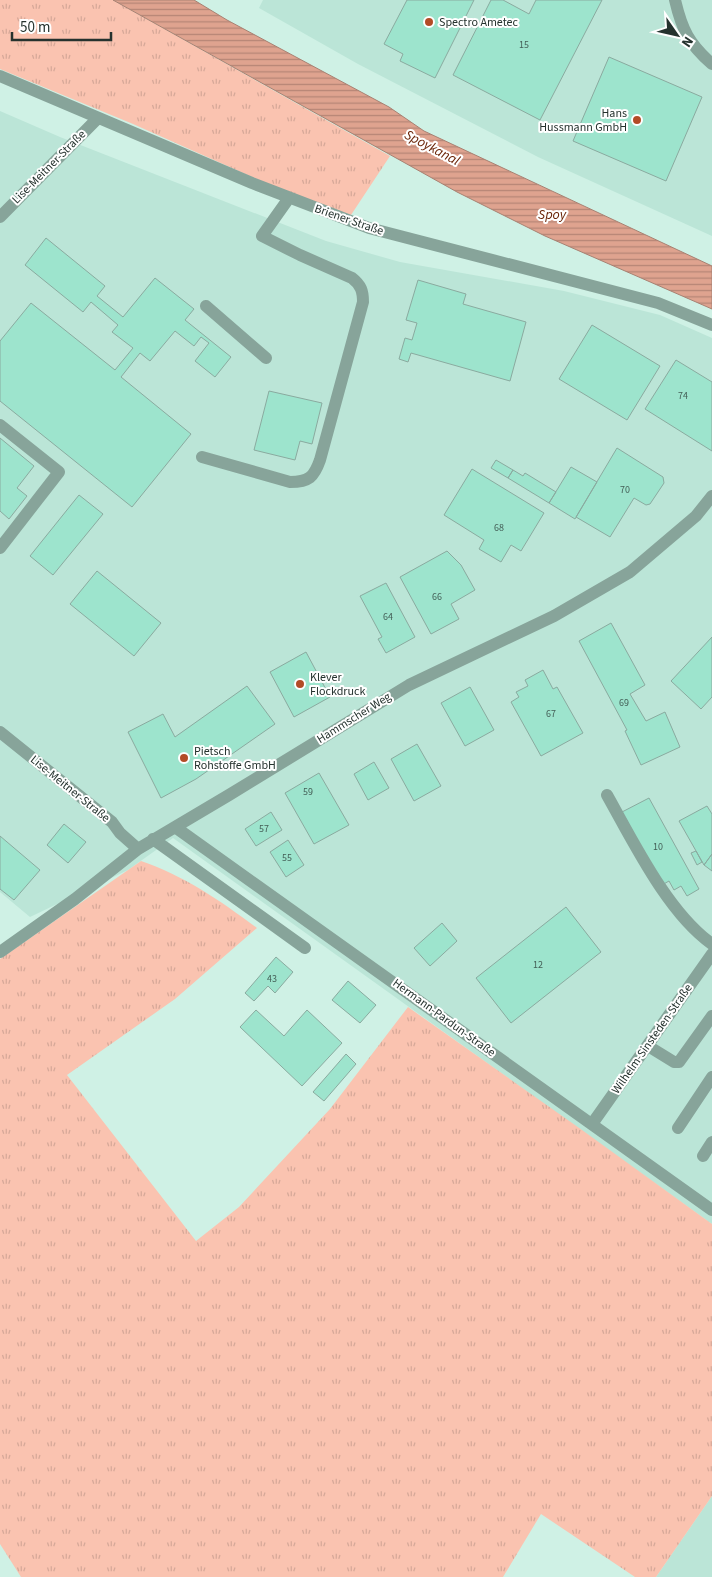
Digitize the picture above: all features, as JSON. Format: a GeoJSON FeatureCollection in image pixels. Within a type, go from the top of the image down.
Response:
{"type":"FeatureCollection","features":[{"type":"Feature","properties":{"kind":"street"},"geometry":{"type":"LineString","coordinates":[[675,0],[680,22],[696,50],[712,64]]}},
{"type":"Feature","properties":{"kind":"street","name":"Briener Straße"},"geometry":{"type":"LineString","coordinates":[[0,76],[289,198],[369,228],[649,301],[712,325]]}},
{"type":"Feature","properties":{"kind":"street","name":"Lise-Meitner-Straße"},"geometry":{"type":"LineString","coordinates":[[0,217],[98,118]]}},
{"type":"Feature","properties":{"kind":"street"},"geometry":{"type":"LineString","coordinates":[[202,457],[290,482],[302,482],[313,476],[320,460],[364,302],[362,290],[352,278],[262,236],[289,198]]}},
{"type":"Feature","properties":{"kind":"street"},"geometry":{"type":"LineString","coordinates":[[206,306],[266,358]]}},
{"type":"Feature","properties":{"kind":"street"},"geometry":{"type":"LineString","coordinates":[[0,425],[58,472],[0,548]]}},
{"type":"Feature","properties":{"kind":"street","name":"Hammscher Weg"},"geometry":{"type":"LineString","coordinates":[[0,952],[75,899],[138,848],[408,685],[554,616],[630,572],[696,516],[712,496]]}},
{"type":"Feature","properties":{"kind":"street","name":"Lise-Meitner-Straße"},"geometry":{"type":"LineString","coordinates":[[0,732],[112,822],[120,833],[138,848]]}},
{"type":"Feature","properties":{"kind":"street"},"geometry":{"type":"LineString","coordinates":[[607,795],[663,892],[694,930],[712,944]]}},
{"type":"Feature","properties":{"kind":"street","name":"Hermann-Pardun-Straße"},"geometry":{"type":"LineString","coordinates":[[175,826],[712,1210]]}},
{"type":"Feature","properties":{"kind":"street"},"geometry":{"type":"LineString","coordinates":[[153,839],[305,948]]}},
{"type":"Feature","properties":{"kind":"street","name":"Wilhelm-Sinsteden-Straße"},"geometry":{"type":"LineString","coordinates":[[592,1124],[712,954]]}},
{"type":"Feature","properties":{"kind":"street"},"geometry":{"type":"LineString","coordinates":[[648,1046],[669,1060],[679,1062],[712,1016]]}},
{"type":"Feature","properties":{"kind":"street"},"geometry":{"type":"LineString","coordinates":[[678,1128],[712,1077]]}},
{"type":"Feature","properties":{"kind":"street"},"geometry":{"type":"LineString","coordinates":[[703,1156],[712,1142]]}},
{"type":"Feature","properties":{"kind":"shaded area"},"geometry":{"type":"Polygon","coordinates":[[[263,0],[712,0],[712,236],[538,157],[358,64],[259,8],[263,0]]]}},
{"type":"Feature","properties":{"kind":"shaded area"},"geometry":{"type":"Polygon","coordinates":[[[0,111],[60,137],[326,241],[400,262],[564,291],[660,315],[712,338],[712,1224],[173,838],[128,870],[30,917],[0,892],[0,111]]]}},
{"type":"Feature","properties":{"kind":"shaded area"},"geometry":{"type":"Polygon","coordinates":[[[712,1496],[712,1577],[656,1577],[712,1496]]]}},
{"type":"Feature","properties":{"kind":"green space"},"geometry":{"type":"Polygon","coordinates":[[[0,0],[113,0],[390,156],[351,215],[279,189],[133,124],[0,69],[0,0]]]}},
{"type":"Feature","properties":{"kind":"green space"},"geometry":{"type":"Polygon","coordinates":[[[141,861],[187,881],[230,908],[257,928],[175,999],[67,1075],[196,1241],[239,1207],[330,1109],[408,1007],[712,1224],[712,1496],[656,1577],[635,1577],[541,1514],[503,1577],[21,1577],[0,1544],[0,959],[141,861]]]}},
{"type":"Feature","properties":{"kind":"water","name":"Spoy"},"geometry":{"type":"Polygon","coordinates":[[[113,0],[194,0],[227,20],[389,107],[424,131],[712,266],[712,309],[545,236],[457,192],[113,0]]]}},
{"type":"Feature","properties":{"kind":"building","name":"Spectro Ametec"},"geometry":{"type":"Polygon","coordinates":[[[407,0],[474,0],[435,78],[400,61],[403,54],[384,44],[407,0]]]}},
{"type":"Feature","properties":{"kind":"building"},"geometry":{"type":"Polygon","coordinates":[[[491,0],[503,0],[529,14],[536,0],[602,0],[540,120],[453,75],[491,0]]]}},
{"type":"Feature","properties":{"kind":"building","name":"Hans Hussmann GmbH"},"geometry":{"type":"Polygon","coordinates":[[[609,57],[702,97],[666,181],[573,141],[609,57]]]}},
{"type":"Feature","properties":{"kind":"building"},"geometry":{"type":"Polygon","coordinates":[[[46,238],[105,286],[97,296],[123,317],[155,278],[194,309],[185,320],[231,357],[215,377],[195,361],[209,343],[201,337],[194,346],[175,331],[150,361],[140,353],[121,377],[191,434],[132,507],[0,401],[0,341],[31,303],[115,370],[133,348],[112,332],[118,325],[91,302],[83,312],[25,265],[46,238]]]}},
{"type":"Feature","properties":{"kind":"building"},"geometry":{"type":"Polygon","coordinates":[[[418,280],[466,294],[463,304],[526,322],[510,381],[411,353],[408,362],[399,359],[405,338],[412,340],[417,323],[406,320],[418,280]]]}},
{"type":"Feature","properties":{"kind":"building"},"geometry":{"type":"Polygon","coordinates":[[[592,325],[660,366],[627,420],[559,379],[592,325]]]}},
{"type":"Feature","properties":{"kind":"building"},"geometry":{"type":"Polygon","coordinates":[[[676,360],[712,382],[712,451],[645,409],[676,360]]]}},
{"type":"Feature","properties":{"kind":"building"},"geometry":{"type":"Polygon","coordinates":[[[269,391],[322,403],[312,444],[300,441],[295,460],[254,450],[269,391]]]}},
{"type":"Feature","properties":{"kind":"building"},"geometry":{"type":"Polygon","coordinates":[[[0,438],[34,466],[17,488],[27,496],[9,519],[0,511],[0,438]]]}},
{"type":"Feature","properties":{"kind":"building"},"geometry":{"type":"Polygon","coordinates":[[[617,448],[663,477],[664,483],[650,504],[646,505],[634,498],[610,537],[576,517],[617,448]]]}},
{"type":"Feature","properties":{"kind":"building"},"geometry":{"type":"Polygon","coordinates":[[[496,460],[513,470],[508,478],[491,468],[496,460]]]}},
{"type":"Feature","properties":{"kind":"building"},"geometry":{"type":"Polygon","coordinates":[[[571,467],[597,482],[575,519],[549,503],[571,467]]]}},
{"type":"Feature","properties":{"kind":"building"},"geometry":{"type":"Polygon","coordinates":[[[472,469],[544,513],[521,551],[511,545],[501,562],[479,549],[484,540],[444,515],[472,469]]]}},
{"type":"Feature","properties":{"kind":"building"},"geometry":{"type":"Polygon","coordinates":[[[513,470],[523,476],[525,473],[556,492],[549,503],[508,478],[513,470]]]}},
{"type":"Feature","properties":{"kind":"building"},"geometry":{"type":"Polygon","coordinates":[[[79,495],[103,514],[53,575],[30,556],[79,495]]]}},
{"type":"Feature","properties":{"kind":"building"},"geometry":{"type":"Polygon","coordinates":[[[447,551],[461,565],[475,590],[451,604],[459,619],[431,634],[400,577],[447,551]]]}},
{"type":"Feature","properties":{"kind":"building"},"geometry":{"type":"Polygon","coordinates":[[[97,571],[161,623],[134,656],[70,604],[97,571]]]}},
{"type":"Feature","properties":{"kind":"building"},"geometry":{"type":"Polygon","coordinates":[[[386,583],[415,637],[386,653],[378,639],[382,637],[360,596],[386,583]]]}},
{"type":"Feature","properties":{"kind":"building"},"geometry":{"type":"Polygon","coordinates":[[[611,623],[645,685],[630,694],[646,721],[665,712],[680,747],[641,765],[625,731],[627,730],[579,641],[611,623]]]}},
{"type":"Feature","properties":{"kind":"building"},"geometry":{"type":"Polygon","coordinates":[[[712,637],[712,697],[701,709],[671,681],[712,637]]]}},
{"type":"Feature","properties":{"kind":"building","name":"Klever Flockdruck"},"geometry":{"type":"Polygon","coordinates":[[[306,652],[330,697],[294,717],[270,672],[306,652]]]}},
{"type":"Feature","properties":{"kind":"building"},"geometry":{"type":"Polygon","coordinates":[[[543,670],[553,689],[557,687],[583,733],[541,756],[511,702],[519,697],[516,692],[528,686],[525,680],[543,670]]]}},
{"type":"Feature","properties":{"kind":"building","name":"Pietsch Rohstoffe GmbH"},"geometry":{"type":"Polygon","coordinates":[[[247,686],[275,724],[196,779],[161,798],[128,732],[163,714],[175,737],[247,686]]]}},
{"type":"Feature","properties":{"kind":"building"},"geometry":{"type":"Polygon","coordinates":[[[470,687],[494,730],[465,746],[441,703],[470,687]]]}},
{"type":"Feature","properties":{"kind":"building"},"geometry":{"type":"Polygon","coordinates":[[[417,744],[441,786],[414,801],[391,759],[417,744]]]}},
{"type":"Feature","properties":{"kind":"building"},"geometry":{"type":"Polygon","coordinates":[[[374,762],[389,788],[368,800],[354,774],[374,762]]]}},
{"type":"Feature","properties":{"kind":"building"},"geometry":{"type":"Polygon","coordinates":[[[319,773],[349,825],[314,844],[285,793],[319,773]]]}},
{"type":"Feature","properties":{"kind":"building"},"geometry":{"type":"Polygon","coordinates":[[[649,798],[699,889],[687,896],[681,886],[674,890],[669,881],[662,885],[622,812],[649,798]]]}},
{"type":"Feature","properties":{"kind":"building"},"geometry":{"type":"Polygon","coordinates":[[[707,806],[712,814],[712,854],[704,865],[679,821],[707,806]]]}},
{"type":"Feature","properties":{"kind":"building"},"geometry":{"type":"Polygon","coordinates":[[[271,812],[282,830],[256,846],[245,829],[271,812]]]}},
{"type":"Feature","properties":{"kind":"building"},"geometry":{"type":"Polygon","coordinates":[[[64,824],[86,842],[68,863],[47,845],[64,824]]]}},
{"type":"Feature","properties":{"kind":"building"},"geometry":{"type":"Polygon","coordinates":[[[0,836],[40,870],[14,900],[0,889],[0,836]]]}},
{"type":"Feature","properties":{"kind":"building"},"geometry":{"type":"Polygon","coordinates":[[[288,840],[304,865],[286,877],[270,852],[288,840]]]}},
{"type":"Feature","properties":{"kind":"building"},"geometry":{"type":"Polygon","coordinates":[[[696,851],[702,862],[697,865],[691,853],[696,851]]]}},
{"type":"Feature","properties":{"kind":"building"},"geometry":{"type":"Polygon","coordinates":[[[712,854],[712,871],[704,865],[712,854]]]}},
{"type":"Feature","properties":{"kind":"building"},"geometry":{"type":"Polygon","coordinates":[[[566,907],[601,952],[511,1023],[476,978],[566,907]]]}},
{"type":"Feature","properties":{"kind":"building"},"geometry":{"type":"Polygon","coordinates":[[[442,923],[457,941],[430,966],[414,948],[442,923]]]}},
{"type":"Feature","properties":{"kind":"building"},"geometry":{"type":"Polygon","coordinates":[[[276,957],[293,972],[275,993],[268,986],[254,1001],[245,993],[276,957]]]}},
{"type":"Feature","properties":{"kind":"building"},"geometry":{"type":"Polygon","coordinates":[[[348,981],[376,1005],[360,1023],[332,1000],[348,981]]]}},
{"type":"Feature","properties":{"kind":"building"},"geometry":{"type":"Polygon","coordinates":[[[256,1010],[284,1036],[307,1010],[342,1043],[302,1086],[240,1027],[256,1010]]]}},
{"type":"Feature","properties":{"kind":"building"},"geometry":{"type":"Polygon","coordinates":[[[346,1054],[356,1064],[324,1101],[313,1092],[346,1054]]]}},
{"type":"Feature","properties":{"kind":"place","name":"Spectro Ametec"},"geometry":{"type":"Point","coordinates":[429,22]}},
{"type":"Feature","properties":{"kind":"place","name":"Hans Hussmann GmbH"},"geometry":{"type":"Point","coordinates":[637,120]}},
{"type":"Feature","properties":{"kind":"place","name":"Klever Flockdruck"},"geometry":{"type":"Point","coordinates":[300,684]}},
{"type":"Feature","properties":{"kind":"place","name":"Pietsch Rohstoffe GmbH"},"geometry":{"type":"Point","coordinates":[184,758]}},
{"type":"Feature","properties":{"kind":"water label","name":"Spoykanal"},"geometry":{"type":"Point","coordinates":[432,148]}}]}
